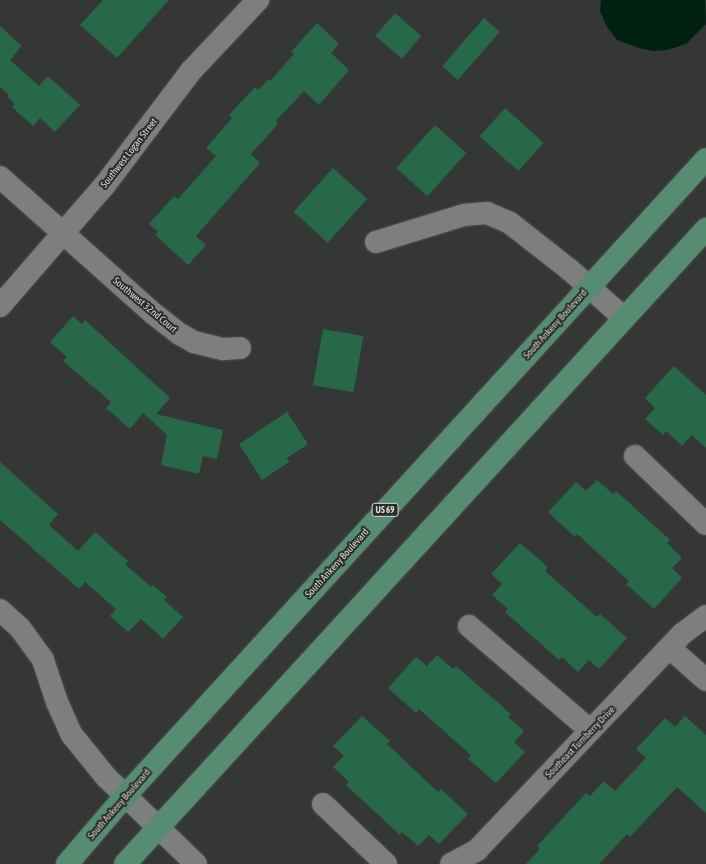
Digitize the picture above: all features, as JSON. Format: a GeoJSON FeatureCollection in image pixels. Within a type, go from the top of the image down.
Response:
{"type":"FeatureCollection","features":[{"type":"Feature","properties":{"kind":"main road","name":"South Ankeny Boulevard"},"geometry":{"type":"LineString","coordinates":[[67,864],[125,796],[706,159]]}},
{"type":"Feature","properties":{"kind":"main road"},"geometry":{"type":"LineString","coordinates":[[125,864],[706,229]]}},
{"type":"Feature","properties":{"kind":"street","name":"Southwest Logan Street"},"geometry":{"type":"LineString","coordinates":[[0,306],[104,186],[191,71],[258,0]]}},
{"type":"Feature","properties":{"kind":"street","name":"Southwest 32nd Court"},"geometry":{"type":"LineString","coordinates":[[0,177],[154,314],[180,334],[194,342],[223,349],[240,348]]}},
{"type":"Feature","properties":{"kind":"street"},"geometry":{"type":"LineString","coordinates":[[376,242],[464,215],[486,213],[510,223],[589,287],[624,318]]}},
{"type":"Feature","properties":{"kind":"street"},"geometry":{"type":"LineString","coordinates":[[635,456],[706,524]]}},
{"type":"Feature","properties":{"kind":"street"},"geometry":{"type":"LineString","coordinates":[[0,610],[20,628],[43,660],[57,702],[72,735],[106,778],[196,864]]}},
{"type":"Feature","properties":{"kind":"street","name":"Southeast Turnberry Drive"},"geometry":{"type":"LineString","coordinates":[[451,864],[477,850],[682,634],[706,616]]}},
{"type":"Feature","properties":{"kind":"street"},"geometry":{"type":"LineString","coordinates":[[469,626],[590,730]]}},
{"type":"Feature","properties":{"kind":"street"},"geometry":{"type":"LineString","coordinates":[[670,648],[706,680]]}},
{"type":"Feature","properties":{"kind":"street"},"geometry":{"type":"LineString","coordinates":[[322,804],[386,864]]}},
{"type":"Feature","properties":{"kind":"shaded area"},"geometry":{"type":"Polygon","coordinates":[[[601,0],[705,0],[706,24],[686,44],[667,50],[653,51],[639,48],[617,40],[607,27],[600,11],[601,0]]]}},
{"type":"Feature","properties":{"kind":"building"},"geometry":{"type":"Polygon","coordinates":[[[103,0],[169,0],[117,58],[80,25],[103,0]]]}},
{"type":"Feature","properties":{"kind":"building"},"geometry":{"type":"Polygon","coordinates":[[[395,13],[421,36],[402,59],[375,36],[395,13]]]}},
{"type":"Feature","properties":{"kind":"building"},"geometry":{"type":"Polygon","coordinates":[[[484,18],[500,32],[458,80],[442,66],[484,18]]]}},
{"type":"Feature","properties":{"kind":"building"},"geometry":{"type":"Polygon","coordinates":[[[317,23],[339,44],[331,53],[349,70],[319,105],[304,91],[276,121],[278,124],[251,154],[260,163],[196,236],[206,245],[188,265],[155,235],[158,232],[149,224],[174,196],[178,199],[216,156],[206,148],[232,118],[229,115],[255,87],[258,90],[268,80],[270,81],[294,54],[291,52],[317,23]]]}},
{"type":"Feature","properties":{"kind":"building"},"geometry":{"type":"Polygon","coordinates":[[[0,26],[22,46],[10,60],[39,86],[48,76],[80,105],[55,132],[40,118],[33,126],[12,107],[15,104],[8,97],[9,95],[0,87],[0,26]]]}},
{"type":"Feature","properties":{"kind":"building"},"geometry":{"type":"Polygon","coordinates":[[[505,108],[544,143],[518,171],[480,136],[505,108]]]}},
{"type":"Feature","properties":{"kind":"building"},"geometry":{"type":"Polygon","coordinates":[[[435,125],[466,153],[427,196],[396,168],[435,125]]]}},
{"type":"Feature","properties":{"kind":"building"},"geometry":{"type":"Polygon","coordinates":[[[333,168],[367,199],[328,243],[294,212],[333,168]]]}},
{"type":"Feature","properties":{"kind":"building"},"geometry":{"type":"Polygon","coordinates":[[[73,316],[82,324],[85,320],[170,398],[156,414],[223,430],[217,459],[203,456],[199,474],[161,465],[167,435],[143,413],[130,429],[106,408],[111,402],[63,361],[67,357],[50,342],[73,316]]]}},
{"type":"Feature","properties":{"kind":"building"},"geometry":{"type":"Polygon","coordinates":[[[323,329],[363,336],[353,392],[313,385],[323,329]]]}},
{"type":"Feature","properties":{"kind":"building"},"geometry":{"type":"Polygon","coordinates":[[[674,366],[706,395],[706,448],[692,435],[682,446],[666,431],[663,435],[645,419],[655,408],[645,398],[674,366]]]}},
{"type":"Feature","properties":{"kind":"building"},"geometry":{"type":"Polygon","coordinates":[[[287,412],[308,444],[287,458],[289,462],[262,480],[239,444],[287,412]]]}},
{"type":"Feature","properties":{"kind":"building"},"geometry":{"type":"Polygon","coordinates":[[[0,462],[58,514],[49,525],[78,551],[95,532],[128,561],[125,564],[151,587],[153,585],[167,597],[164,600],[183,617],[163,639],[141,619],[128,632],[110,616],[116,609],[85,582],[79,589],[0,520],[0,462]]]}},
{"type":"Feature","properties":{"kind":"building"},"geometry":{"type":"Polygon","coordinates":[[[597,480],[613,494],[616,491],[670,540],[667,543],[682,558],[672,568],[682,578],[654,609],[626,584],[629,581],[577,534],[575,537],[548,512],[576,482],[586,491],[597,480]]]}},
{"type":"Feature","properties":{"kind":"building"},"geometry":{"type":"Polygon","coordinates":[[[520,543],[548,567],[545,571],[597,617],[600,614],[627,638],[599,669],[589,660],[578,672],[562,657],[559,660],[505,612],[508,609],[492,595],[502,584],[491,574],[520,543]]]}},
{"type":"Feature","properties":{"kind":"building"},"geometry":{"type":"Polygon","coordinates":[[[437,655],[453,669],[456,666],[511,714],[508,717],[524,731],[514,742],[525,752],[496,783],[468,759],[471,755],[419,709],[416,713],[388,688],[416,657],[427,666],[437,655]]]}},
{"type":"Feature","properties":{"kind":"building"},"geometry":{"type":"Polygon","coordinates":[[[362,716],[390,741],[387,744],[438,792],[441,789],[468,814],[439,844],[429,835],[418,846],[402,832],[400,835],[346,785],[349,782],[333,767],[344,756],[333,746],[362,716]]]}},
{"type":"Feature","properties":{"kind":"building"},"geometry":{"type":"Polygon","coordinates":[[[685,716],[706,735],[706,813],[677,787],[630,837],[627,834],[599,864],[526,864],[540,849],[537,846],[586,793],[590,796],[604,781],[615,791],[646,758],[636,749],[665,718],[675,727],[685,716]]]}}]}
